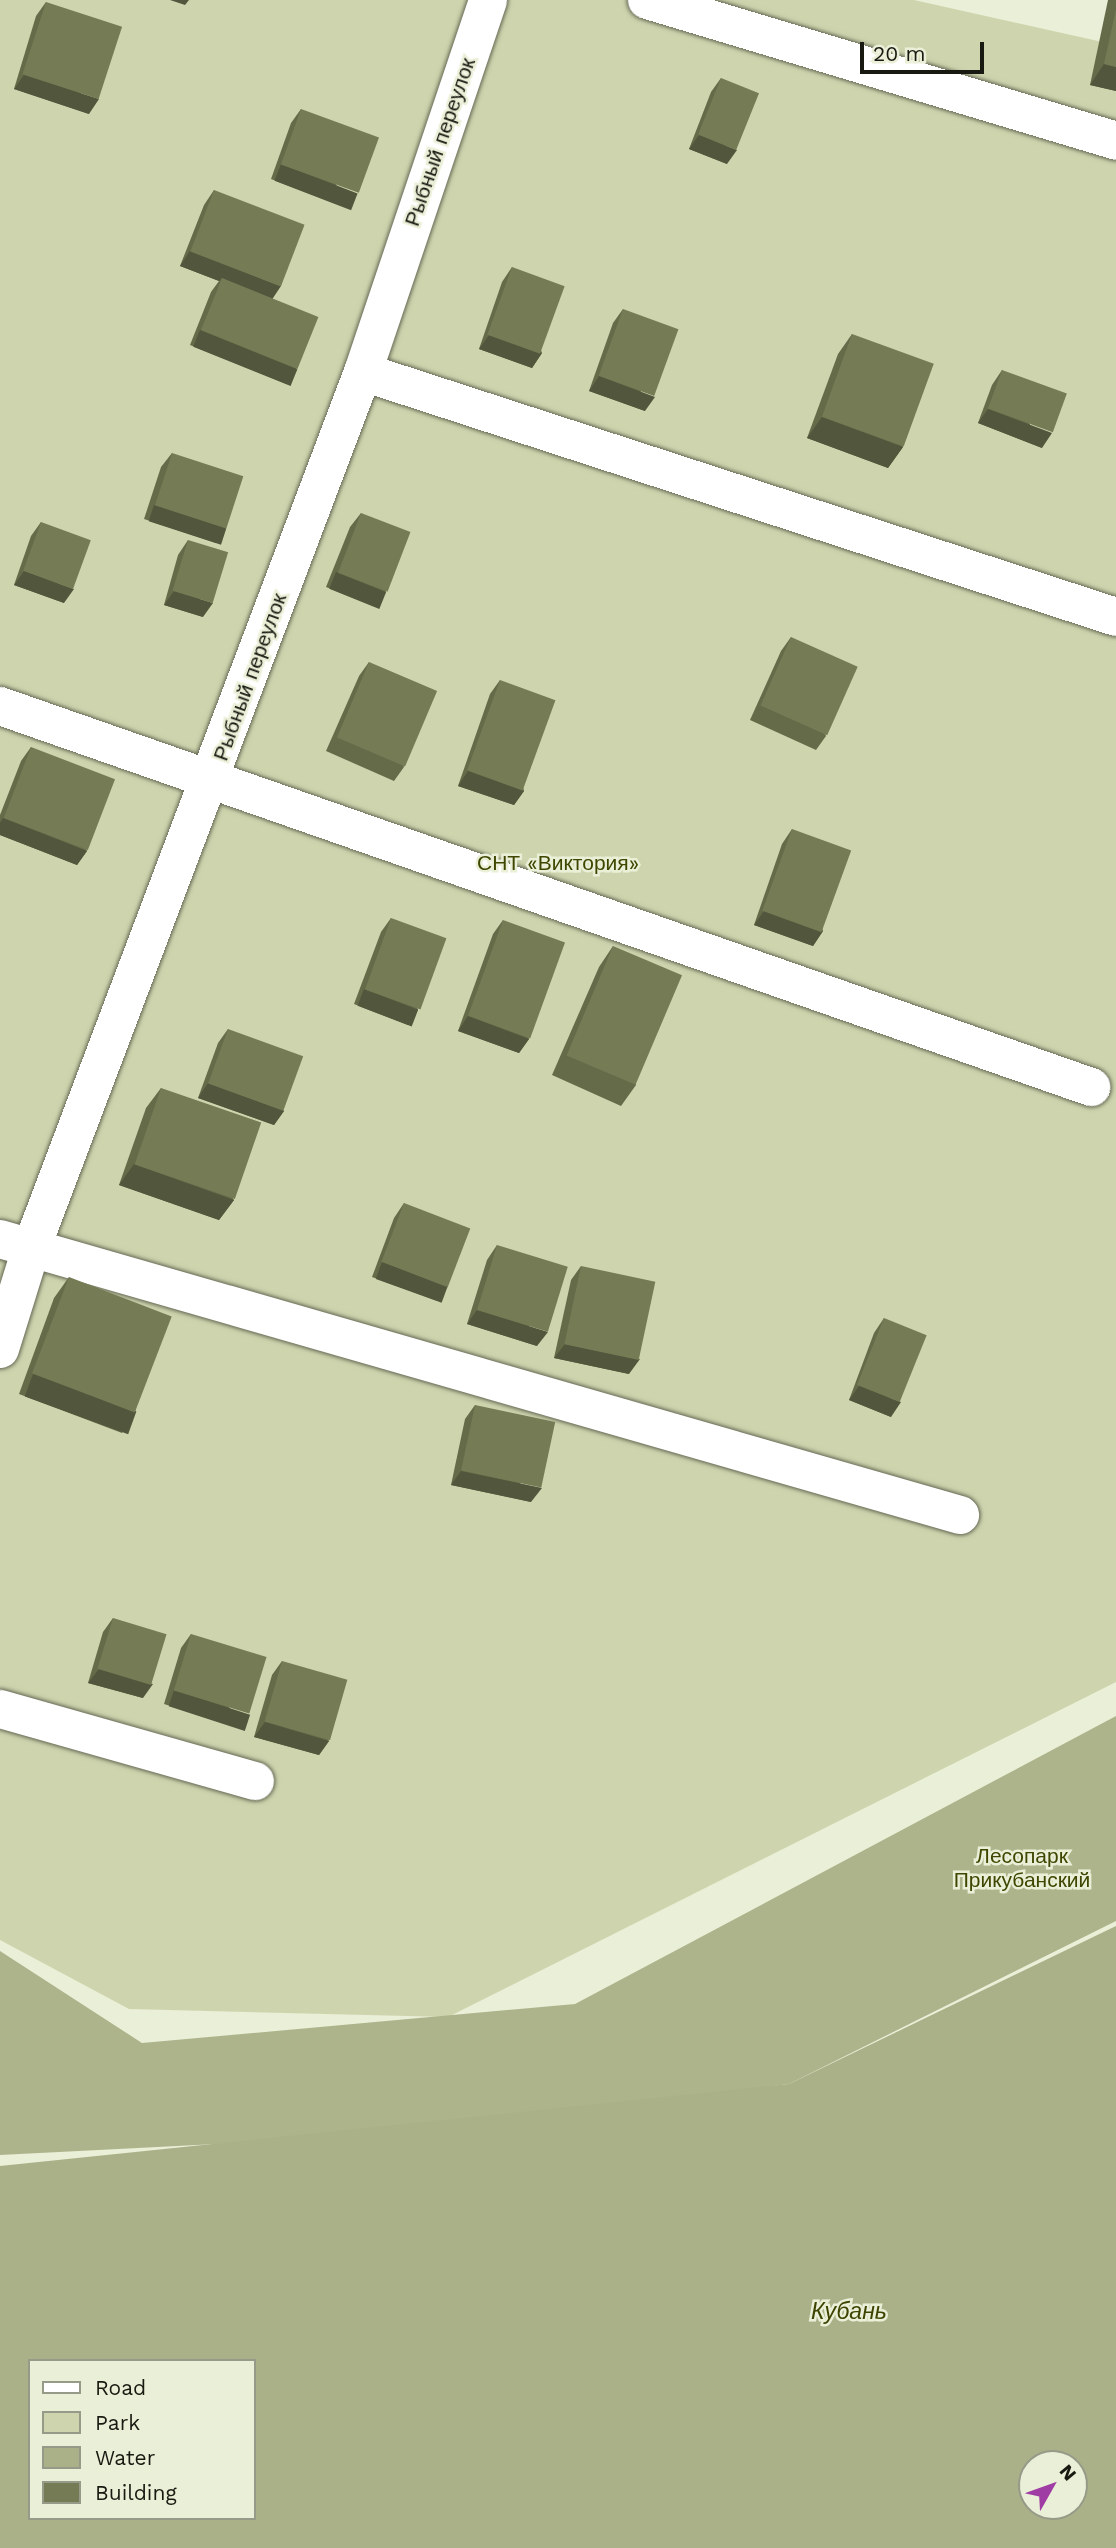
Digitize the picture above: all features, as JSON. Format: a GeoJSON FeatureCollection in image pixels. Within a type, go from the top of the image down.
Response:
{"type":"FeatureCollection","features":[{"type":"Feature","properties":{"kind":"lane","name":"Рыбный переулок"},"geometry":{"type":"LineString","coordinates":[[0,1349],[15,1244],[212,779],[363,372],[488,0]]}},
{"type":"Feature","properties":{"kind":"lane"},"geometry":{"type":"LineString","coordinates":[[647,0],[1116,141]]}},
{"type":"Feature","properties":{"kind":"lane"},"geometry":{"type":"LineString","coordinates":[[363,372],[1116,617]]}},
{"type":"Feature","properties":{"kind":"lane"},"geometry":{"type":"LineString","coordinates":[[0,706],[1091,1087]]}},
{"type":"Feature","properties":{"kind":"lane"},"geometry":{"type":"LineString","coordinates":[[15,1244],[960,1515]]}},
{"type":"Feature","properties":{"kind":"lane"},"geometry":{"type":"LineString","coordinates":[[0,1709],[255,1781]]}},
{"type":"Feature","properties":{"kind":"green space","name":"СНТ «Виктория»"},"geometry":{"type":"Polygon","coordinates":[[[0,0],[914,0],[1116,45],[1116,1682],[448,2017],[129,2009],[0,1940],[0,0]]]}},
{"type":"Feature","properties":{"kind":"green space","name":"Лесопарк Прикубанский"},"geometry":{"type":"Polygon","coordinates":[[[1116,1716],[1116,1921],[789,2084],[414,2134],[0,2155],[0,1951],[142,2043],[575,2004],[1116,1716]]]}},
{"type":"Feature","properties":{"kind":"water","name":"Кубань"},"geometry":{"type":"Polygon","coordinates":[[[1116,1926],[1116,2548],[0,2548],[0,2166],[789,2084],[1116,1926]]]}},
{"type":"Feature","properties":{"kind":"building"},"geometry":{"type":"Polygon","coordinates":[[[46,2],[122,27],[99,99],[23,74],[46,2]]]}},
{"type":"Feature","properties":{"kind":"building"},"geometry":{"type":"Polygon","coordinates":[[[1116,9],[1116,67],[1104,64],[1116,9]]]}},
{"type":"Feature","properties":{"kind":"building"},"geometry":{"type":"Polygon","coordinates":[[[721,78],[759,93],[736,150],[698,135],[721,78]]]}},
{"type":"Feature","properties":{"kind":"building"},"geometry":{"type":"Polygon","coordinates":[[[301,109],[379,137],[359,193],[281,164],[301,109]]]}},
{"type":"Feature","properties":{"kind":"building"},"geometry":{"type":"Polygon","coordinates":[[[214,190],[305,225],[281,286],[190,252],[214,190]]]}},
{"type":"Feature","properties":{"kind":"building"},"geometry":{"type":"Polygon","coordinates":[[[512,267],[565,286],[540,354],[487,335],[512,267]]]}},
{"type":"Feature","properties":{"kind":"building"},"geometry":{"type":"Polygon","coordinates":[[[222,278],[318,317],[297,369],[201,330],[222,278]]]}},
{"type":"Feature","properties":{"kind":"building"},"geometry":{"type":"Polygon","coordinates":[[[623,309],[678,329],[654,396],[599,376],[623,309]]]}},
{"type":"Feature","properties":{"kind":"building"},"geometry":{"type":"Polygon","coordinates":[[[852,334],[934,364],[904,446],[822,417],[852,334]]]}},
{"type":"Feature","properties":{"kind":"building"},"geometry":{"type":"Polygon","coordinates":[[[1002,370],[1067,394],[1053,432],[988,409],[1002,370]]]}},
{"type":"Feature","properties":{"kind":"building"},"geometry":{"type":"Polygon","coordinates":[[[172,453],[243,476],[226,528],[155,505],[172,453]]]}},
{"type":"Feature","properties":{"kind":"building"},"geometry":{"type":"Polygon","coordinates":[[[361,513],[410,532],[388,592],[338,573],[361,513]]]}},
{"type":"Feature","properties":{"kind":"building"},"geometry":{"type":"Polygon","coordinates":[[[41,522],[91,540],[73,589],[23,571],[41,522]]]}},
{"type":"Feature","properties":{"kind":"building"},"geometry":{"type":"Polygon","coordinates":[[[188,540],[228,552],[213,603],[173,591],[188,540]]]}},
{"type":"Feature","properties":{"kind":"building"},"geometry":{"type":"Polygon","coordinates":[[[791,637],[858,667],[827,735],[760,706],[791,637]]]}},
{"type":"Feature","properties":{"kind":"building"},"geometry":{"type":"Polygon","coordinates":[[[369,662],[437,691],[405,766],[337,737],[369,662]]]}},
{"type":"Feature","properties":{"kind":"building"},"geometry":{"type":"Polygon","coordinates":[[[500,680],[555,700],[523,790],[467,770],[500,680]]]}},
{"type":"Feature","properties":{"kind":"building"},"geometry":{"type":"Polygon","coordinates":[[[31,747],[115,779],[88,850],[4,818],[31,747]]]}},
{"type":"Feature","properties":{"kind":"building"},"geometry":{"type":"Polygon","coordinates":[[[792,829],[851,851],[821,932],[762,911],[792,829]]]}},
{"type":"Feature","properties":{"kind":"building"},"geometry":{"type":"Polygon","coordinates":[[[391,918],[446,938],[420,1010],[365,989],[391,918]]]}},
{"type":"Feature","properties":{"kind":"building"},"geometry":{"type":"Polygon","coordinates":[[[503,920],[565,943],[530,1038],[468,1016],[503,920]]]}},
{"type":"Feature","properties":{"kind":"building"},"geometry":{"type":"Polygon","coordinates":[[[613,946],[682,975],[636,1085],[567,1056],[613,946]]]}},
{"type":"Feature","properties":{"kind":"building"},"geometry":{"type":"Polygon","coordinates":[[[228,1029],[303,1056],[283,1111],[208,1084],[228,1029]]]}},
{"type":"Feature","properties":{"kind":"building"},"geometry":{"type":"Polygon","coordinates":[[[161,1088],[261,1123],[235,1199],[135,1165],[161,1088]]]}},
{"type":"Feature","properties":{"kind":"building"},"geometry":{"type":"Polygon","coordinates":[[[404,1203],[470,1228],[448,1287],[381,1262],[404,1203]]]}},
{"type":"Feature","properties":{"kind":"building"},"geometry":{"type":"Polygon","coordinates":[[[497,1245],[568,1267],[548,1332],[477,1310],[497,1245]]]}},
{"type":"Feature","properties":{"kind":"building"},"geometry":{"type":"Polygon","coordinates":[[[581,1266],[655,1282],[639,1360],[564,1344],[581,1266]]]}},
{"type":"Feature","properties":{"kind":"building"},"geometry":{"type":"Polygon","coordinates":[[[69,1277],[172,1316],[135,1413],[32,1373],[69,1277]]]}},
{"type":"Feature","properties":{"kind":"building"},"geometry":{"type":"Polygon","coordinates":[[[884,1318],[927,1335],[900,1402],[857,1385],[884,1318]]]}},
{"type":"Feature","properties":{"kind":"building"},"geometry":{"type":"Polygon","coordinates":[[[475,1405],[555,1422],[541,1488],[461,1471],[475,1405]]]}},
{"type":"Feature","properties":{"kind":"building"},"geometry":{"type":"Polygon","coordinates":[[[113,1618],[167,1634],[151,1685],[98,1669],[113,1618]]]}},
{"type":"Feature","properties":{"kind":"building"},"geometry":{"type":"Polygon","coordinates":[[[191,1634],[267,1657],[249,1714],[174,1690],[191,1634]]]}},
{"type":"Feature","properties":{"kind":"building"},"geometry":{"type":"Polygon","coordinates":[[[282,1661],[347,1680],[330,1740],[265,1722],[282,1661]]]}}]}
